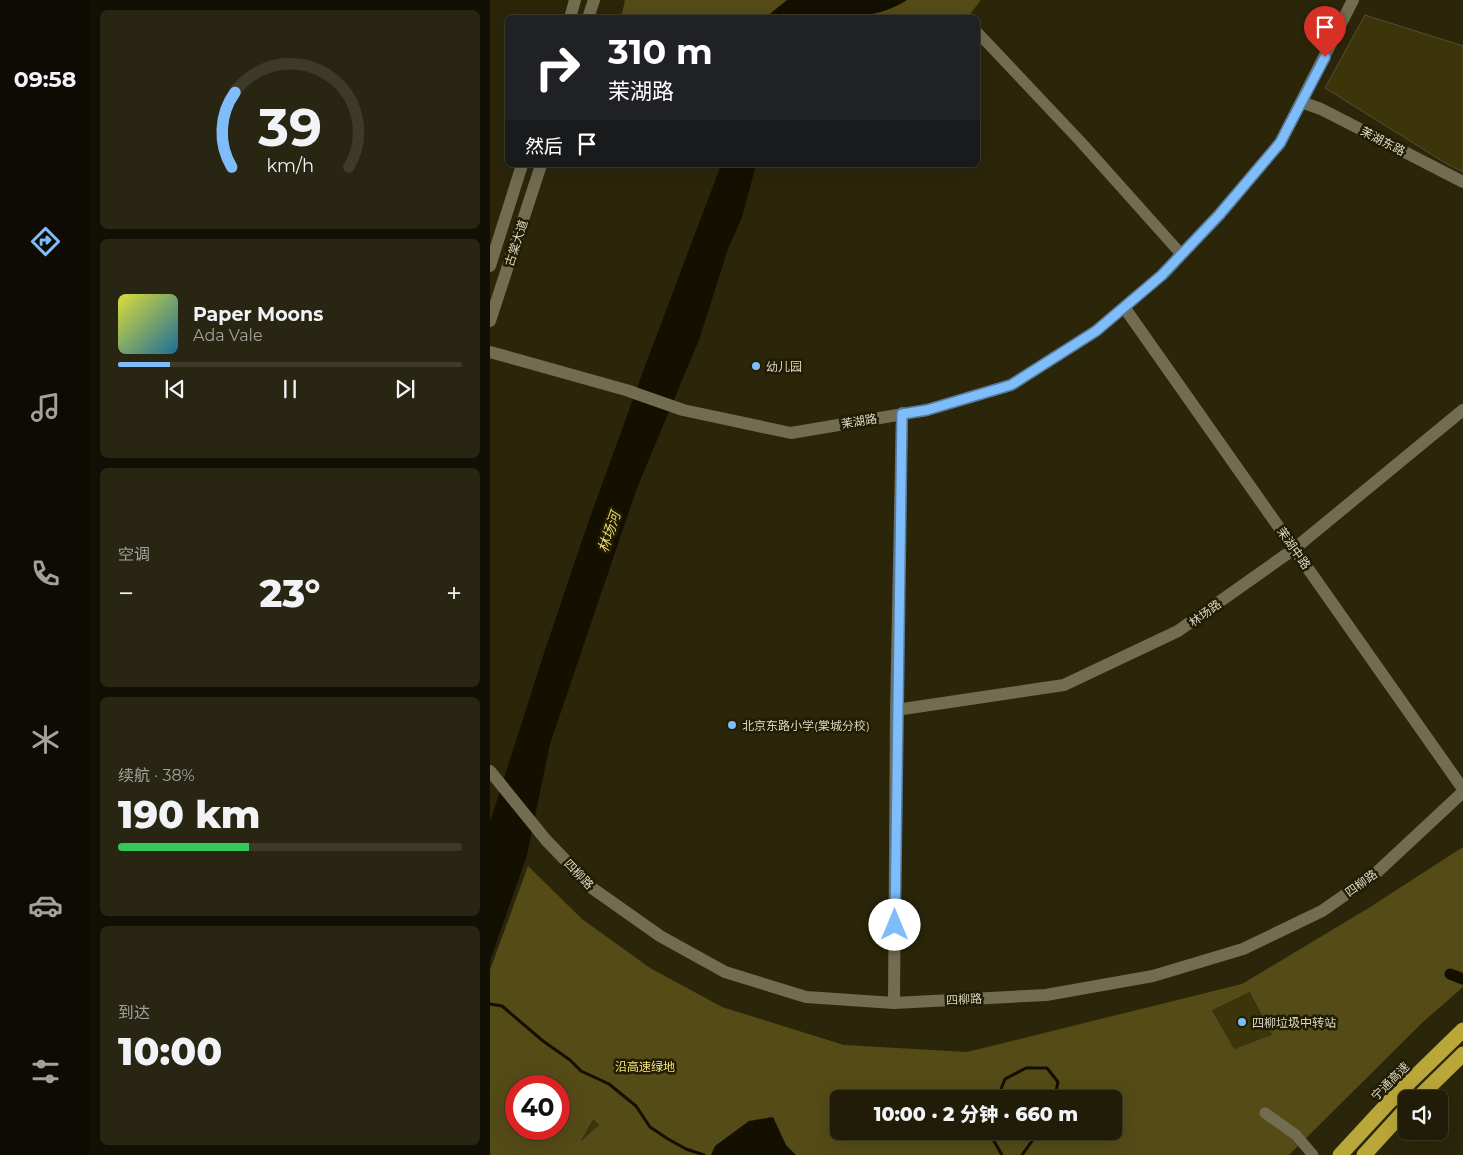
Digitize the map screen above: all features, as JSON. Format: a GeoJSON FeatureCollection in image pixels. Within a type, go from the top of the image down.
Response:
{"type":"FeatureCollection","features":[{"type":"Feature","properties":{"kind":"highway","name":"宁通高速"},"geometry":{"type":"LineString","coordinates":[[1340,1155],[1390,1101],[1463,1030]]}},
{"type":"Feature","properties":{"kind":"highway"},"geometry":{"type":"LineString","coordinates":[[1426,1090],[1463,1054]]}},
{"type":"Feature","properties":{"kind":"highway"},"geometry":{"type":"LineString","coordinates":[[1364,1155],[1398,1118]]}},
{"type":"Feature","properties":{"kind":"street"},"geometry":{"type":"LineString","coordinates":[[571,15],[575,0]]}},
{"type":"Feature","properties":{"kind":"street"},"geometry":{"type":"LineString","coordinates":[[589,15],[594,0]]}},
{"type":"Feature","properties":{"kind":"street","name":"茉湖路"},"geometry":{"type":"LineString","coordinates":[[490,352],[626,390],[683,410],[791,433],[927,410],[1011,385],[1096,331],[1162,275],[1219,215],[1280,143],[1353,0]]}},
{"type":"Feature","properties":{"kind":"street"},"geometry":{"type":"LineString","coordinates":[[980,35],[1080,141],[1181,254]]}},
{"type":"Feature","properties":{"kind":"street","name":"茉湖东路"},"geometry":{"type":"LineString","coordinates":[[1301,102],[1321,109],[1463,182]]}},
{"type":"Feature","properties":{"kind":"street","name":"古棠大道"},"geometry":{"type":"LineString","coordinates":[[490,266],[521,167]]}},
{"type":"Feature","properties":{"kind":"street","name":"古棠大道"},"geometry":{"type":"LineString","coordinates":[[490,321],[540,167]]}},
{"type":"Feature","properties":{"kind":"street","name":"茉湖中路"},"geometry":{"type":"LineString","coordinates":[[1124,307],[1463,791]]}},
{"type":"Feature","properties":{"kind":"street","name":"林场路"},"geometry":{"type":"LineString","coordinates":[[896,710],[1064,685],[1178,632],[1294,548],[1463,410]]}},
{"type":"Feature","properties":{"kind":"street"},"geometry":{"type":"LineString","coordinates":[[894,1003],[896,710],[902,414]]}},
{"type":"Feature","properties":{"kind":"street","name":"四柳路"},"geometry":{"type":"LineString","coordinates":[[494,775],[546,840],[592,888],[660,936],[725,972],[806,997],[894,1003],[1046,995],[1153,976],[1243,949],[1322,912],[1376,874],[1463,791]]}},
{"type":"Feature","properties":{"kind":"street"},"geometry":{"type":"LineString","coordinates":[[1265,1114],[1296,1136],[1313,1155]]}},
{"type":"Feature","properties":{"kind":"green space"},"geometry":{"type":"Polygon","coordinates":[[[625,0],[981,0],[970,15],[622,15],[625,0]]]}},
{"type":"Feature","properties":{"kind":"green space","name":"沿高速绿地"},"geometry":{"type":"Polygon","coordinates":[[[1463,847],[1463,987],[1423,1022],[1289,1155],[490,1155],[490,970],[528,866],[582,919],[650,968],[722,1007],[844,1045],[967,1052],[1242,984],[1367,909],[1463,847]]]}},
{"type":"Feature","properties":{"kind":"water"},"geometry":{"type":"Polygon","coordinates":[[[787,0],[907,0],[892,8],[866,15],[768,15],[787,0]]]}},
{"type":"Feature","properties":{"kind":"water","name":"林场河"},"geometry":{"type":"Polygon","coordinates":[[[720,167],[755,167],[742,217],[728,249],[699,340],[637,488],[550,744],[527,855],[490,961],[490,822],[588,523],[720,167]]]}},
{"type":"Feature","properties":{"kind":"water"},"geometry":{"type":"Polygon","coordinates":[[[773,1117],[786,1145],[796,1155],[711,1155],[715,1146],[749,1121],[773,1117]]]}},
{"type":"Feature","properties":{"kind":"building"},"geometry":{"type":"Polygon","coordinates":[[[1365,15],[1463,46],[1463,172],[1325,88],[1365,15]]]}},
{"type":"Feature","properties":{"kind":"building","name":"四柳垃圾中转站"},"geometry":{"type":"Polygon","coordinates":[[[1250,991],[1273,1035],[1234,1050],[1211,1010],[1250,991]]]}},
{"type":"Feature","properties":{"kind":"building"},"geometry":{"type":"Polygon","coordinates":[[[593,1118],[600,1125],[581,1142],[580,1141],[593,1118]]]}},
{"type":"Feature","properties":{"kind":"waterway"},"geometry":{"type":"LineString","coordinates":[[1450,974],[1463,979]]}},
{"type":"Feature","properties":{"kind":"waterway"},"geometry":{"type":"LineString","coordinates":[[490,1004],[502,1006],[543,1041],[570,1060],[581,1071],[609,1084],[636,1106],[650,1127],[686,1149],[704,1155]]}},
{"type":"Feature","properties":{"kind":"waterway"},"geometry":{"type":"LineString","coordinates":[[1001,1090],[1005,1079],[1026,1068],[1047,1068],[1058,1082],[1056,1090]]}},
{"type":"Feature","properties":{"kind":"waterway"},"geometry":{"type":"LineString","coordinates":[[994,1140],[1002,1155]]}},
{"type":"Feature","properties":{"kind":"waterway"},"geometry":{"type":"LineString","coordinates":[[1022,1155],[1033,1140]]}},
{"type":"Feature","properties":{"kind":"place","name":"幼儿园"},"geometry":{"type":"Point","coordinates":[756,366]}},
{"type":"Feature","properties":{"kind":"place","name":"北京东路小学(棠城分校)"},"geometry":{"type":"Point","coordinates":[732,725]}},
{"type":"Feature","properties":{"kind":"place","name":"四柳垃圾中转站"},"geometry":{"type":"Point","coordinates":[1242,1022]}},
{"type":"Feature","properties":{"kind":"route"},"geometry":{"type":"LineString","coordinates":[[895,925],[896,710],[902,414],[927,410],[1011,385],[1096,331],[1162,275],[1219,215],[1280,143],[1325,57]]}}]}
